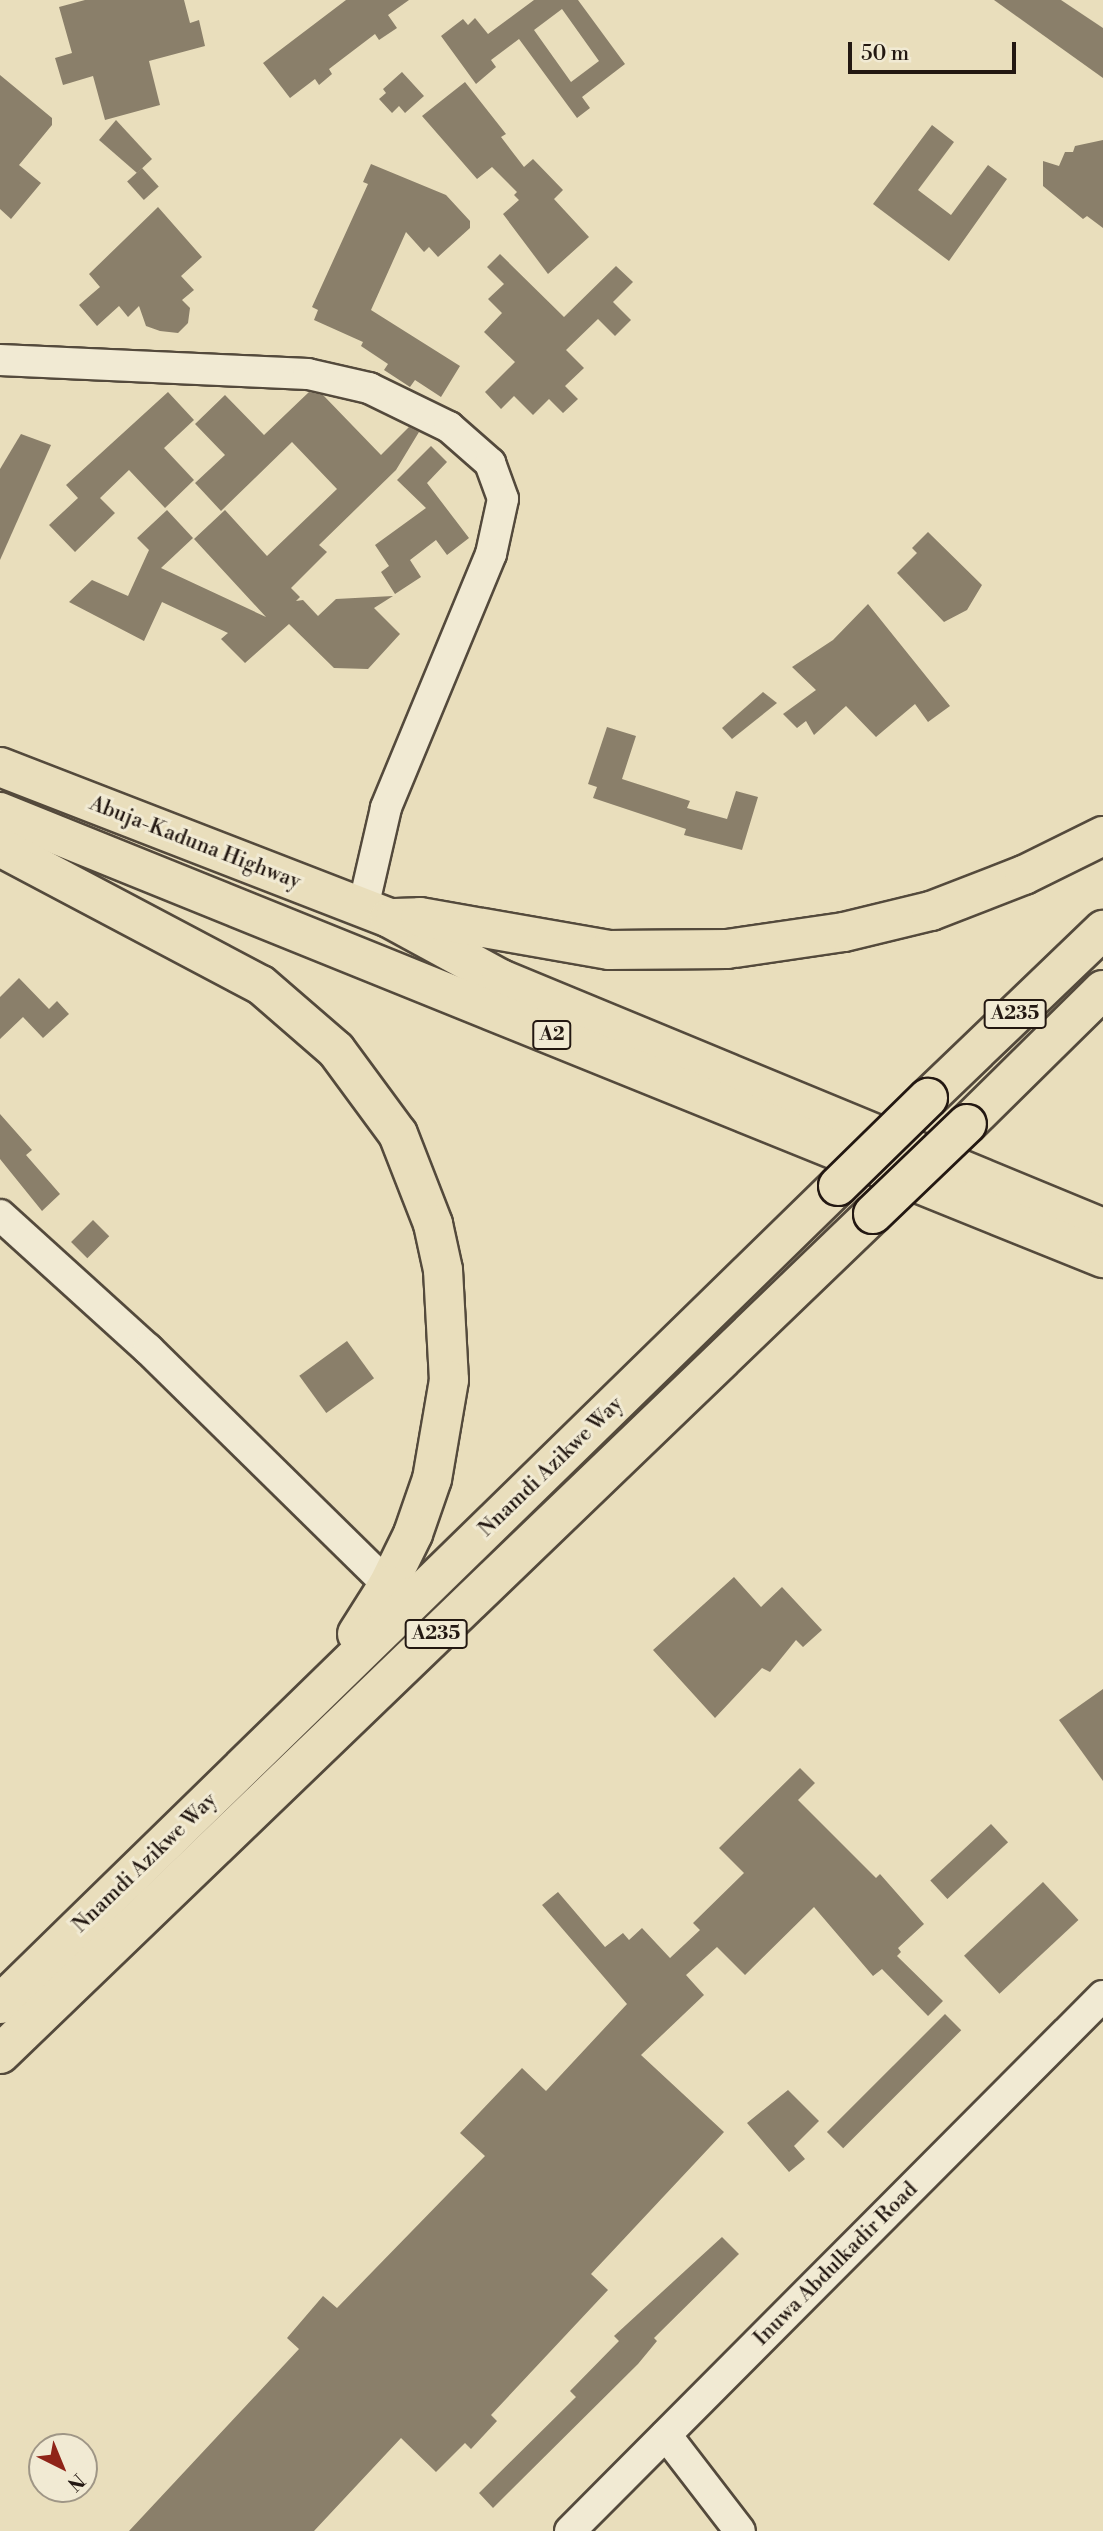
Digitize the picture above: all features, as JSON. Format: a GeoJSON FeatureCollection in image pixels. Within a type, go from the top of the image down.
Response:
{"type":"FeatureCollection","features":[{"type":"Feature","properties":{"kind":"highway","name":"Abuja-Kaduna Highway"},"geometry":{"type":"LineString","coordinates":[[0,767],[376,913]]}},
{"type":"Feature","properties":{"kind":"highway","name":"A2"},"geometry":{"type":"LineString","coordinates":[[0,812],[1103,1258]]}},
{"type":"Feature","properties":{"kind":"highway"},"geometry":{"type":"LineString","coordinates":[[376,913],[420,917],[609,950],[727,949],[844,932],[931,911],[1024,875],[1103,836]]}},
{"type":"Feature","properties":{"kind":"highway"},"geometry":{"type":"LineString","coordinates":[[0,847],[261,985],[335,1050],[398,1134],[433,1224],[443,1270],[449,1380],[432,1479],[413,1534],[388,1585],[319,1693]]}},
{"type":"Feature","properties":{"kind":"highway"},"geometry":{"type":"LineString","coordinates":[[376,913],[501,979],[1103,1228]]}},
{"type":"Feature","properties":{"kind":"highway","name":"Nnamdi Azikwe Way"},"geometry":{"type":"LineString","coordinates":[[0,2004],[1103,930]]}},
{"type":"Feature","properties":{"kind":"highway","name":"Nnamdi Azikwe Way"},"geometry":{"type":"LineString","coordinates":[[0,2054],[1095,999]]}},
{"type":"Feature","properties":{"kind":"street"},"geometry":{"type":"LineString","coordinates":[[0,360],[308,374],[369,388],[449,427],[489,463],[503,499],[491,554],[386,808],[376,913]]}},
{"type":"Feature","properties":{"kind":"street"},"geometry":{"type":"LineString","coordinates":[[0,1215],[148,1349],[388,1585]]}},
{"type":"Feature","properties":{"kind":"street","name":"Inuwa Abdulkadir Road"},"geometry":{"type":"LineString","coordinates":[[569,2531],[1103,1996]]}},
{"type":"Feature","properties":{"kind":"street"},"geometry":{"type":"LineString","coordinates":[[666,2435],[740,2531]]}},
{"type":"Feature","properties":{"kind":"building"},"geometry":{"type":"Polygon","coordinates":[[[85,0],[184,0],[190,23],[199,20],[205,46],[149,61],[160,105],[105,120],[93,76],[63,85],[55,58],[72,53],[59,7],[85,0]]]}},
{"type":"Feature","properties":{"kind":"building"},"geometry":{"type":"Polygon","coordinates":[[[346,0],[409,0],[388,15],[397,28],[379,40],[375,34],[329,69],[332,74],[319,85],[315,79],[290,98],[263,63],[346,0]]]}},
{"type":"Feature","properties":{"kind":"building"},"geometry":{"type":"Polygon","coordinates":[[[534,0],[578,0],[625,64],[582,97],[590,108],[577,118],[519,39],[491,60],[496,67],[476,84],[441,36],[463,19],[468,25],[475,18],[488,34],[534,0]],[[562,9],[534,30],[571,82],[599,61],[562,9]]]}},
{"type":"Feature","properties":{"kind":"building"},"geometry":{"type":"Polygon","coordinates":[[[994,0],[1061,0],[1103,28],[1103,78],[994,0]]]}},
{"type":"Feature","properties":{"kind":"building"},"geometry":{"type":"Polygon","coordinates":[[[402,72],[424,96],[405,113],[399,106],[392,113],[379,99],[386,93],[383,89],[402,72]]]}},
{"type":"Feature","properties":{"kind":"building"},"geometry":{"type":"Polygon","coordinates":[[[0,75],[52,118],[52,125],[19,165],[41,183],[11,219],[0,209],[0,75]]]}},
{"type":"Feature","properties":{"kind":"building"},"geometry":{"type":"Polygon","coordinates":[[[465,82],[506,134],[501,137],[524,167],[533,159],[563,190],[554,199],[589,237],[548,274],[503,214],[519,200],[514,195],[517,192],[492,167],[477,179],[422,116],[465,82]]]}},
{"type":"Feature","properties":{"kind":"building"},"geometry":{"type":"Polygon","coordinates":[[[116,120],[152,159],[137,173],[99,140],[116,120]]]}},
{"type":"Feature","properties":{"kind":"building"},"geometry":{"type":"Polygon","coordinates":[[[932,125],[954,142],[918,190],[951,215],[988,165],[1007,179],[949,261],[873,204],[932,125]]]}},
{"type":"Feature","properties":{"kind":"building"},"geometry":{"type":"Polygon","coordinates":[[[1103,140],[1103,228],[1087,216],[1083,219],[1043,186],[1043,161],[1059,166],[1065,152],[1073,152],[1075,146],[1103,140]]]}},
{"type":"Feature","properties":{"kind":"building"},"geometry":{"type":"Polygon","coordinates":[[[371,164],[446,195],[470,221],[470,228],[438,257],[429,247],[424,252],[406,232],[371,310],[460,366],[441,397],[415,380],[410,387],[384,370],[388,364],[361,346],[363,342],[314,320],[318,310],[312,307],[368,184],[363,182],[371,164]]]}},
{"type":"Feature","properties":{"kind":"building"},"geometry":{"type":"Polygon","coordinates":[[[142,168],[159,187],[144,200],[127,181],[142,168]]]}},
{"type":"Feature","properties":{"kind":"building"},"geometry":{"type":"Polygon","coordinates":[[[158,207],[202,257],[181,276],[194,290],[182,300],[190,308],[188,323],[178,333],[160,331],[146,326],[139,306],[128,317],[119,306],[97,326],[79,305],[100,287],[89,274],[158,207]]]}},
{"type":"Feature","properties":{"kind":"building"},"geometry":{"type":"Polygon","coordinates":[[[500,254],[564,317],[616,266],[633,282],[613,302],[631,320],[615,336],[598,319],[566,350],[584,368],[565,386],[578,399],[563,413],[549,399],[533,415],[514,396],[501,409],[485,392],[515,362],[484,332],[502,313],[488,299],[504,284],[487,267],[500,254]]]}},
{"type":"Feature","properties":{"kind":"building"},"geometry":{"type":"Polygon","coordinates":[[[168,392],[194,420],[164,448],[194,480],[165,508],[129,470],[100,498],[115,513],[75,552],[49,525],[78,498],[66,485],[168,392]]]}},
{"type":"Feature","properties":{"kind":"building"},"geometry":{"type":"Polygon","coordinates":[[[309,392],[323,395],[381,455],[409,427],[419,432],[396,470],[319,545],[327,552],[291,588],[300,597],[296,601],[303,600],[318,616],[336,599],[393,596],[374,608],[400,634],[368,669],[334,668],[289,624],[245,663],[221,639],[228,633],[162,602],[144,641],[69,602],[92,580],[128,596],[149,550],[137,538],[167,510],[193,538],[161,568],[266,617],[194,539],[225,510],[267,556],[337,489],[292,442],[221,511],[195,483],[225,455],[195,424],[225,395],[264,435],[309,392]]]}},
{"type":"Feature","properties":{"kind":"building"},"geometry":{"type":"Polygon","coordinates":[[[21,434],[51,445],[0,560],[0,469],[21,434]]]}},
{"type":"Feature","properties":{"kind":"building"},"geometry":{"type":"Polygon","coordinates":[[[431,446],[447,462],[427,483],[469,538],[447,555],[436,540],[410,560],[421,577],[395,594],[381,572],[389,566],[375,545],[426,508],[397,480],[431,446]]]}},
{"type":"Feature","properties":{"kind":"building"},"geometry":{"type":"Polygon","coordinates":[[[928,532],[982,585],[967,610],[944,622],[897,573],[917,553],[912,548],[928,532]]]}},
{"type":"Feature","properties":{"kind":"building"},"geometry":{"type":"Polygon","coordinates":[[[868,604],[950,706],[928,722],[915,704],[876,737],[846,706],[814,735],[806,721],[797,728],[783,714],[816,690],[792,667],[833,640],[868,604]]]}},
{"type":"Feature","properties":{"kind":"building"},"geometry":{"type":"Polygon","coordinates":[[[763,692],[777,703],[732,739],[722,728],[763,692]]]}},
{"type":"Feature","properties":{"kind":"building"},"geometry":{"type":"Polygon","coordinates":[[[607,727],[636,736],[622,779],[690,801],[687,808],[727,819],[736,791],[758,797],[742,850],[684,835],[686,829],[593,798],[597,787],[588,784],[607,727]]]}},
{"type":"Feature","properties":{"kind":"building"},"geometry":{"type":"Polygon","coordinates":[[[19,978],[49,1009],[57,1001],[69,1014],[43,1038],[23,1017],[0,1039],[0,997],[19,978]]]}},
{"type":"Feature","properties":{"kind":"building"},"geometry":{"type":"Polygon","coordinates":[[[0,1114],[32,1150],[26,1155],[60,1194],[42,1211],[0,1159],[0,1114]]]}},
{"type":"Feature","properties":{"kind":"building"},"geometry":{"type":"Polygon","coordinates":[[[93,1220],[109,1236],[87,1258],[71,1242],[93,1220]]]}},
{"type":"Feature","properties":{"kind":"building"},"geometry":{"type":"Polygon","coordinates":[[[347,1341],[374,1378],[326,1413],[299,1376],[347,1341]]]}},
{"type":"Feature","properties":{"kind":"building"},"geometry":{"type":"Polygon","coordinates":[[[734,1577],[761,1607],[782,1587],[822,1630],[803,1647],[796,1640],[770,1672],[762,1668],[715,1718],[653,1650],[734,1577]]]}},
{"type":"Feature","properties":{"kind":"building"},"geometry":{"type":"Polygon","coordinates":[[[1103,1689],[1103,1781],[1059,1720],[1103,1689]]]}},
{"type":"Feature","properties":{"kind":"building"},"geometry":{"type":"Polygon","coordinates":[[[800,1768],[815,1783],[798,1800],[876,1878],[880,1874],[924,1924],[898,1948],[901,1952],[897,1956],[943,2001],[928,2016],[882,1969],[873,1976],[814,1907],[745,1975],[717,1947],[686,1975],[704,1995],[641,2055],[724,2132],[591,2274],[608,2290],[491,2415],[497,2421],[471,2449],[465,2443],[436,2472],[401,2438],[314,2531],[129,2531],[299,2349],[287,2338],[323,2296],[337,2308],[485,2156],[460,2133],[522,2068],[546,2091],[627,2004],[542,1905],[558,1892],[605,1947],[623,1933],[629,1940],[642,1928],[670,1958],[700,1930],[693,1923],[744,1873],[719,1848],[800,1768]]]}},
{"type":"Feature","properties":{"kind":"building"},"geometry":{"type":"Polygon","coordinates":[[[991,1824],[1008,1842],[947,1899],[930,1881],[991,1824]]]}},
{"type":"Feature","properties":{"kind":"building"},"geometry":{"type":"Polygon","coordinates":[[[1043,1882],[1078,1920],[999,1994],[964,1956],[1043,1882]]]}},
{"type":"Feature","properties":{"kind":"building"},"geometry":{"type":"Polygon","coordinates":[[[945,2014],[961,2030],[843,2148],[827,2132],[945,2014]]]}},
{"type":"Feature","properties":{"kind":"building"},"geometry":{"type":"Polygon","coordinates":[[[788,2090],[819,2121],[794,2146],[805,2159],[789,2172],[747,2123],[788,2090]]]}},
{"type":"Feature","properties":{"kind":"building"},"geometry":{"type":"Polygon","coordinates":[[[722,2237],[739,2254],[654,2338],[657,2341],[638,2364],[493,2508],[479,2493],[576,2397],[570,2391],[619,2341],[614,2336],[722,2237]]]}}]}
